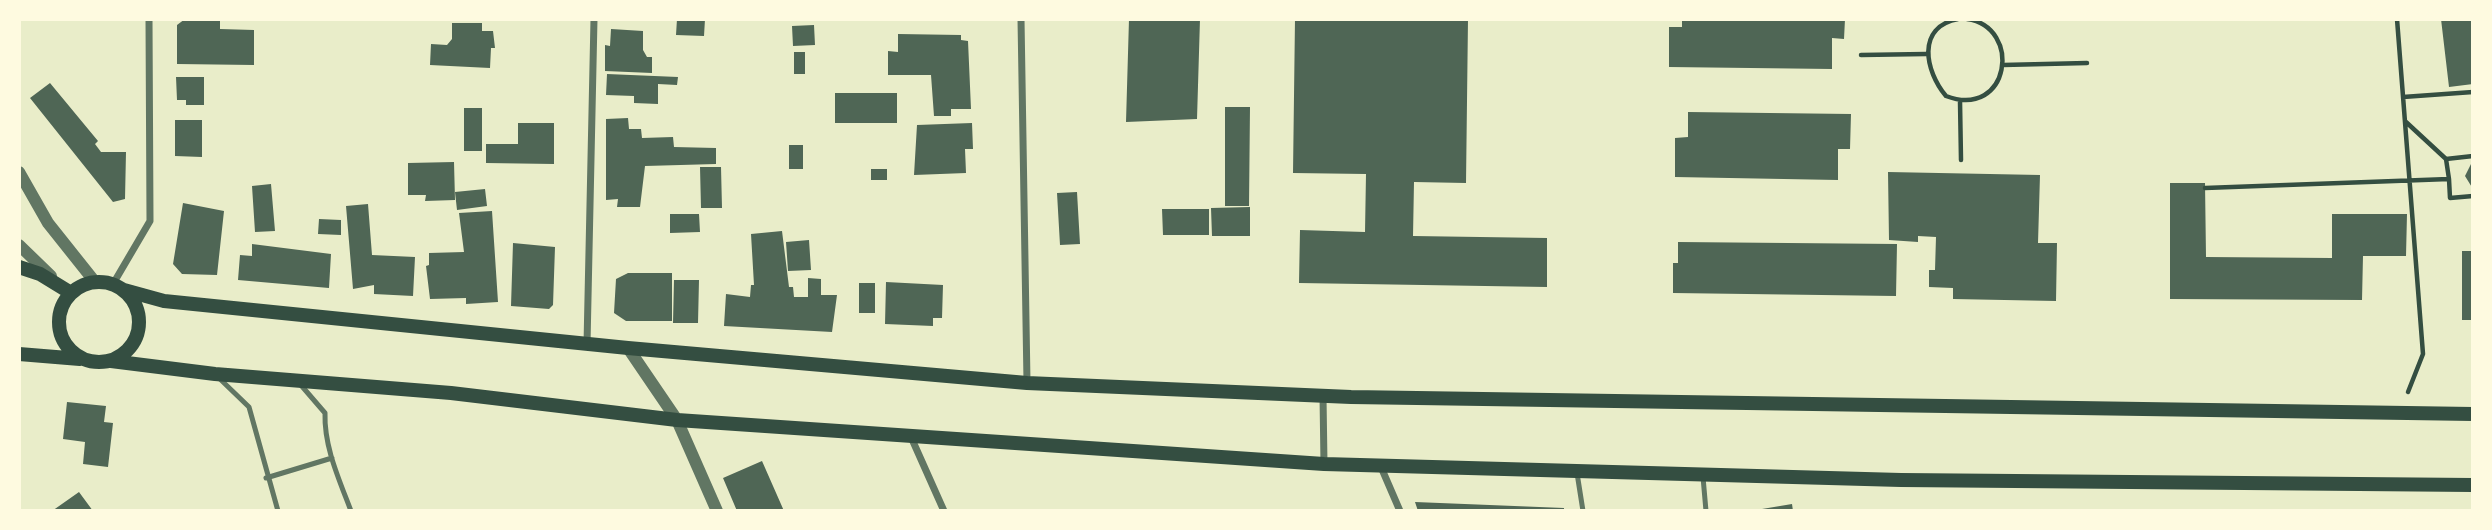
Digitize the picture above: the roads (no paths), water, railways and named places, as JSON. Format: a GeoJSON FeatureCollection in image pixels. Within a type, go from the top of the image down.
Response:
{"type":"FeatureCollection","features":[{"type":"Feature","properties":{"kind":"main road"},"geometry":{"type":"LineString","coordinates":[[19,267],[40,274],[71,293]]}},
{"type":"Feature","properties":{"kind":"main road"},"geometry":{"type":"LineString","coordinates":[[82,359],[70,350],[62,338],[58,323],[61,308],[71,293],[95,282],[164,301],[628,348],[1027,383],[1323,396],[2473,414]]}},
{"type":"Feature","properties":{"kind":"main road"},"geometry":{"type":"LineString","coordinates":[[111,361],[124,355],[134,344],[139,330],[139,315],[119,287]]}},
{"type":"Feature","properties":{"kind":"main road"},"geometry":{"type":"LineString","coordinates":[[19,354],[82,359],[96,363],[111,361],[215,374],[451,393],[677,420],[1324,464],[1703,477],[2473,485]]}},
{"type":"Feature","properties":{"kind":"street"},"geometry":{"type":"LineString","coordinates":[[119,287],[150,221],[149,19]]}},
{"type":"Feature","properties":{"kind":"street"},"geometry":{"type":"LineString","coordinates":[[587,344],[594,19]]}},
{"type":"Feature","properties":{"kind":"street"},"geometry":{"type":"LineString","coordinates":[[1021,19],[1027,383]]}},
{"type":"Feature","properties":{"kind":"street"},"geometry":{"type":"LineString","coordinates":[[19,172],[48,223],[95,282]]}},
{"type":"Feature","properties":{"kind":"street"},"geometry":{"type":"LineString","coordinates":[[19,245],[71,293]]}},
{"type":"Feature","properties":{"kind":"street"},"geometry":{"type":"LineString","coordinates":[[628,348],[677,420],[717,511]]}},
{"type":"Feature","properties":{"kind":"street"},"geometry":{"type":"LineString","coordinates":[[1323,396],[1324,464]]}},
{"type":"Feature","properties":{"kind":"street"},"geometry":{"type":"LineString","coordinates":[[911,437],[944,511]]}},
{"type":"Feature","properties":{"kind":"street"},"geometry":{"type":"LineString","coordinates":[[1381,467],[1400,511]]}},
{"type":"Feature","properties":{"kind":"lane"},"geometry":{"type":"LineString","coordinates":[[215,374],[249,407],[278,511]]}},
{"type":"Feature","properties":{"kind":"lane"},"geometry":{"type":"LineString","coordinates":[[298,381],[325,413],[324,430],[351,511]]}},
{"type":"Feature","properties":{"kind":"lane"},"geometry":{"type":"LineString","coordinates":[[267,478],[332,458]]}},
{"type":"Feature","properties":{"kind":"lane"},"geometry":{"type":"LineString","coordinates":[[1577,473],[1583,511]]}},
{"type":"Feature","properties":{"kind":"lane"},"geometry":{"type":"LineString","coordinates":[[1703,477],[1706,511]]}}]}
